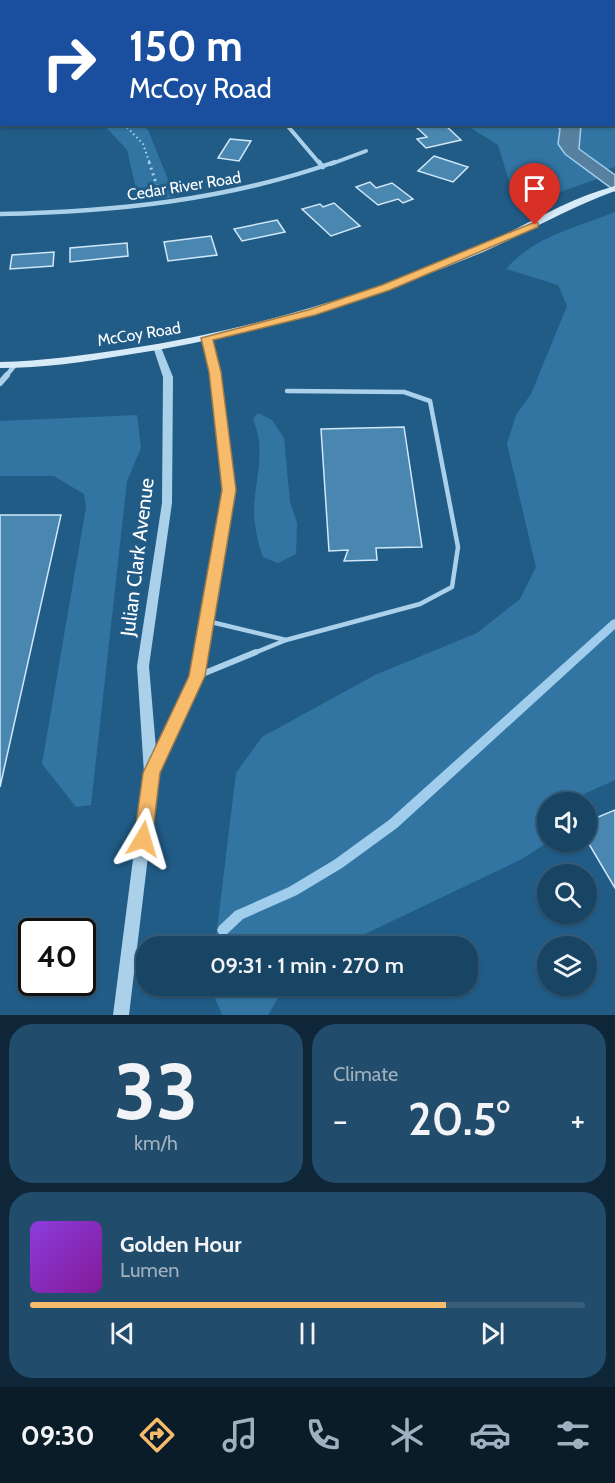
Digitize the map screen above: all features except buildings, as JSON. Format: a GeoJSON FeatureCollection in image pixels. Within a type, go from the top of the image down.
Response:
{"type":"FeatureCollection","features":[{"type":"Feature","properties":{"kind":"main road","name":"McCoy Road"},"geometry":{"type":"LineString","coordinates":[[0,365],[158,347],[207,338],[311,313],[386,288],[482,249],[601,192],[615,188]]}},
{"type":"Feature","properties":{"kind":"street"},"geometry":{"type":"LineString","coordinates":[[288,126],[323,166]]}},
{"type":"Feature","properties":{"kind":"street","name":"Cedar River Road"},"geometry":{"type":"LineString","coordinates":[[0,214],[99,211],[162,204],[259,186],[366,151]]}},
{"type":"Feature","properties":{"kind":"street","name":"Julian Clark Avenue"},"geometry":{"type":"LineString","coordinates":[[151,773],[197,676],[229,490],[215,372],[207,338]]}},
{"type":"Feature","properties":{"kind":"street","name":"Julian Clark Avenue"},"geometry":{"type":"LineString","coordinates":[[121,1015],[151,773],[143,666],[167,503],[168,377],[158,347]]}},
{"type":"Feature","properties":{"kind":"street"},"geometry":{"type":"LineString","coordinates":[[0,383],[15,365]]}},
{"type":"Feature","properties":{"kind":"lane"},"geometry":{"type":"LineString","coordinates":[[197,676],[286,640],[420,604],[452,587],[458,547],[430,401],[404,392],[287,391]]}},
{"type":"Feature","properties":{"kind":"lane"},"geometry":{"type":"LineString","coordinates":[[207,621],[286,640]]}},
{"type":"Feature","properties":{"kind":"path"},"geometry":{"type":"LineString","coordinates":[[126,126],[143,144],[162,204]]}},
{"type":"Feature","properties":{"kind":"shaded area"},"geometry":{"type":"Polygon","coordinates":[[[105,126],[143,126],[148,130],[175,197],[139,201],[127,150],[105,126]]]}},
{"type":"Feature","properties":{"kind":"shaded area"},"geometry":{"type":"Polygon","coordinates":[[[468,126],[613,126],[615,127],[615,167],[594,173],[600,178],[517,207],[498,145],[468,126]]]}},
{"type":"Feature","properties":{"kind":"shaded area"},"geometry":{"type":"Polygon","coordinates":[[[557,126],[581,126],[579,149],[615,175],[615,191],[565,154],[558,144],[560,129],[557,126]]]}},
{"type":"Feature","properties":{"kind":"shaded area"},"geometry":{"type":"Polygon","coordinates":[[[615,212],[615,780],[588,792],[537,792],[537,849],[522,859],[361,936],[216,936],[236,773],[262,737],[375,675],[477,633],[520,599],[536,567],[507,444],[516,415],[531,394],[567,306],[558,285],[506,269],[530,248],[571,228],[615,212]]]}},
{"type":"Feature","properties":{"kind":"shaded area"},"geometry":{"type":"Polygon","coordinates":[[[258,413],[272,420],[284,438],[290,502],[297,523],[296,554],[278,563],[263,557],[255,526],[254,507],[260,452],[253,419],[258,413]]]}},
{"type":"Feature","properties":{"kind":"shaded area"},"geometry":{"type":"Polygon","coordinates":[[[137,415],[141,448],[127,481],[91,805],[76,807],[42,764],[86,507],[84,494],[54,476],[0,476],[0,421],[137,415]]]}},
{"type":"Feature","properties":{"kind":"shaded area"},"geometry":{"type":"Polygon","coordinates":[[[214,996],[279,996],[268,1015],[222,1015],[214,996]]]}},
{"type":"Feature","properties":{"kind":"waterway"},"geometry":{"type":"LineString","coordinates":[[223,930],[239,915],[293,891],[338,864],[393,824],[615,623]]}},
{"type":"Feature","properties":{"kind":"route"},"geometry":{"type":"LineString","coordinates":[[143,839],[151,773],[197,676],[229,490],[215,372],[207,338],[311,313],[386,288],[535,225]]}}]}
